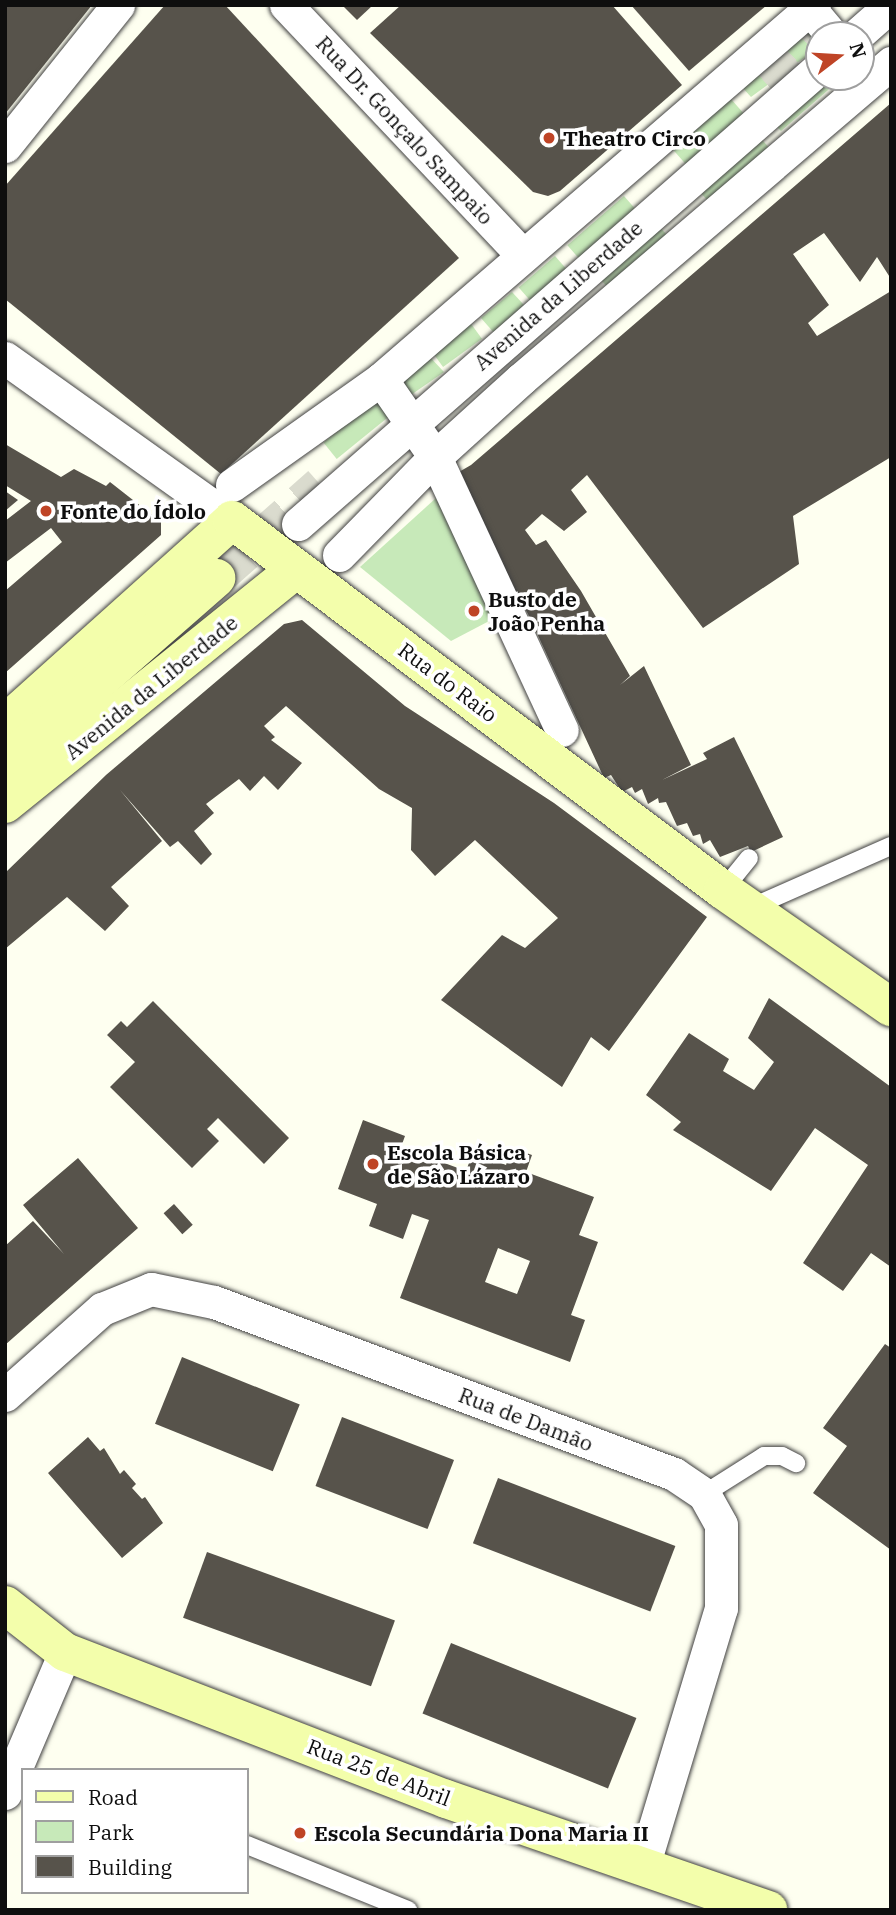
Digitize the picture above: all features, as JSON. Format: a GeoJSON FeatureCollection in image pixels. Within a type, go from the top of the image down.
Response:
{"type":"FeatureCollection","features":[{"type":"Feature","properties":{"kind":"street"},"geometry":{"type":"LineString","coordinates":[[5,146],[118,5]]}},
{"type":"Feature","properties":{"kind":"street","name":"Rua Dr. Gonçalo Sampaio"},"geometry":{"type":"LineString","coordinates":[[286,5],[534,246],[579,277],[606,306]]}},
{"type":"Feature","properties":{"kind":"street"},"geometry":{"type":"LineString","coordinates":[[873,21],[891,5]]}},
{"type":"Feature","properties":{"kind":"street"},"geometry":{"type":"LineString","coordinates":[[5,724],[232,502],[381,379],[812,7]]}},
{"type":"Feature","properties":{"kind":"street","name":"Avenida da Liberdade"},"geometry":{"type":"LineString","coordinates":[[298,524],[805,80]]}},
{"type":"Feature","properties":{"kind":"street"},"geometry":{"type":"LineString","coordinates":[[726,82],[757,122],[786,152]]}},
{"type":"Feature","properties":{"kind":"street"},"geometry":{"type":"LineString","coordinates":[[339,555],[435,457],[786,152],[851,91]]}},
{"type":"Feature","properties":{"kind":"street"},"geometry":{"type":"LineString","coordinates":[[640,156],[700,226]]}},
{"type":"Feature","properties":{"kind":"street"},"geometry":{"type":"LineString","coordinates":[[464,307],[522,379]]}},
{"type":"Feature","properties":{"kind":"street","name":"Rua do Raio"},"geometry":{"type":"LineString","coordinates":[[5,358],[232,502],[296,569],[735,900],[891,1007]]}},
{"type":"Feature","properties":{"kind":"street"},"geometry":{"type":"LineString","coordinates":[[381,379],[435,457],[562,730]]}},
{"type":"Feature","properties":{"kind":"street","name":"Avenida da Liberdade"},"geometry":{"type":"LineString","coordinates":[[5,804],[296,569]]}},
{"type":"Feature","properties":{"kind":"street","name":"Avenida da Liberdade"},"geometry":{"type":"LineString","coordinates":[[5,763],[216,578]]}},
{"type":"Feature","properties":{"kind":"street","name":"Rua de Damão"},"geometry":{"type":"LineString","coordinates":[[5,1395],[102,1309],[151,1289],[214,1302],[674,1474],[704,1494],[721,1525],[721,1608],[644,1863]]}},
{"type":"Feature","properties":{"kind":"street","name":"Rua 25 de Abril"},"geometry":{"type":"LineString","coordinates":[[5,1605],[65,1652],[446,1798],[644,1863],[710,1901],[768,1910]]}},
{"type":"Feature","properties":{"kind":"street"},"geometry":{"type":"LineString","coordinates":[[5,1793],[65,1652]]}},
{"type":"Feature","properties":{"kind":"lane"},"geometry":{"type":"LineString","coordinates":[[735,900],[891,846]]}},
{"type":"Feature","properties":{"kind":"lane"},"geometry":{"type":"LineString","coordinates":[[735,900],[749,858]]}},
{"type":"Feature","properties":{"kind":"lane"},"geometry":{"type":"LineString","coordinates":[[704,1494],[764,1456],[782,1456],[796,1463]]}},
{"type":"Feature","properties":{"kind":"lane"},"geometry":{"type":"LineString","coordinates":[[248,1845],[408,1910]]}},
{"type":"Feature","properties":{"kind":"green space"},"geometry":{"type":"Polygon","coordinates":[[[805,32],[805,57],[751,97],[741,86],[805,32]]]}},
{"type":"Feature","properties":{"kind":"green space"},"geometry":{"type":"Polygon","coordinates":[[[805,88],[805,91],[827,91],[781,131],[768,118],[805,88]]]}},
{"type":"Feature","properties":{"kind":"green space"},"geometry":{"type":"Polygon","coordinates":[[[731,99],[745,115],[687,165],[673,150],[731,99]]]}},
{"type":"Feature","properties":{"kind":"green space"},"geometry":{"type":"Polygon","coordinates":[[[757,134],[769,148],[708,201],[696,187],[757,134]]]}},
{"type":"Feature","properties":{"kind":"green space"},"geometry":{"type":"Polygon","coordinates":[[[624,196],[638,212],[581,261],[567,245],[624,196]]]}},
{"type":"Feature","properties":{"kind":"green space"},"geometry":{"type":"Polygon","coordinates":[[[655,222],[668,236],[610,290],[597,276],[655,222]]]}},
{"type":"Feature","properties":{"kind":"green space"},"geometry":{"type":"Polygon","coordinates":[[[555,256],[568,271],[532,303],[519,287],[555,256]]]}},
{"type":"Feature","properties":{"kind":"green space"},"geometry":{"type":"Polygon","coordinates":[[[512,292],[524,305],[495,334],[481,318],[512,292]]]}},
{"type":"Feature","properties":{"kind":"green space"},"geometry":{"type":"Polygon","coordinates":[[[469,321],[482,339],[443,367],[430,349],[469,321]]]}},
{"type":"Feature","properties":{"kind":"green space"},"geometry":{"type":"Polygon","coordinates":[[[429,356],[444,372],[408,397],[396,383],[429,356]]]}},
{"type":"Feature","properties":{"kind":"green space"},"geometry":{"type":"Polygon","coordinates":[[[381,396],[394,412],[337,459],[323,443],[381,396]]]}},
{"type":"Feature","properties":{"kind":"green space"},"geometry":{"type":"Polygon","coordinates":[[[436,498],[493,619],[451,641],[360,567],[436,498]]]}},
{"type":"Feature","properties":{"kind":"building"},"geometry":{"type":"Polygon","coordinates":[[[5,5],[92,5],[5,114],[5,5]]]}},
{"type":"Feature","properties":{"kind":"building"},"geometry":{"type":"Polygon","coordinates":[[[165,5],[225,5],[459,258],[221,474],[5,299],[5,186],[165,5]]]}},
{"type":"Feature","properties":{"kind":"building"},"geometry":{"type":"Polygon","coordinates":[[[342,5],[373,5],[357,20],[342,5]]]}},
{"type":"Feature","properties":{"kind":"building","name":"Theatro Circo"},"geometry":{"type":"Polygon","coordinates":[[[401,5],[612,5],[682,85],[560,191],[548,196],[533,192],[370,33],[401,5]]]}},
{"type":"Feature","properties":{"kind":"building"},"geometry":{"type":"Polygon","coordinates":[[[631,5],[767,5],[689,71],[631,5]]]}},
{"type":"Feature","properties":{"kind":"building"},"geometry":{"type":"Polygon","coordinates":[[[891,103],[891,279],[877,257],[860,282],[824,233],[793,254],[829,305],[808,323],[817,336],[891,291],[891,457],[793,516],[799,564],[703,628],[587,475],[571,490],[587,512],[564,531],[542,514],[525,530],[536,545],[546,540],[581,591],[630,676],[620,685],[644,666],[691,765],[662,780],[707,759],[703,753],[734,737],[783,837],[751,852],[748,846],[720,857],[710,840],[703,844],[700,834],[693,836],[687,823],[677,826],[666,802],[659,803],[658,798],[648,804],[642,789],[635,793],[632,787],[622,792],[611,775],[604,778],[528,614],[452,476],[471,465],[891,103]]]}},
{"type":"Feature","properties":{"kind":"building"},"geometry":{"type":"Polygon","coordinates":[[[5,444],[61,477],[74,469],[106,486],[110,482],[161,522],[161,535],[5,673],[5,591],[62,542],[51,528],[5,563],[5,521],[31,501],[5,485],[5,444]]]}},
{"type":"Feature","properties":{"kind":"building"},"geometry":{"type":"Polygon","coordinates":[[[5,491],[18,500],[5,511],[5,491]]]}},
{"type":"Feature","properties":{"kind":"building"},"geometry":{"type":"Polygon","coordinates":[[[302,620],[405,706],[554,803],[707,917],[609,1051],[591,1037],[562,1087],[441,1000],[502,935],[525,948],[558,918],[475,840],[435,876],[411,850],[412,808],[379,789],[286,706],[264,726],[275,737],[271,740],[302,763],[278,790],[264,776],[250,791],[239,779],[206,804],[214,813],[194,831],[212,854],[201,865],[178,841],[170,847],[120,790],[162,841],[111,887],[129,906],[105,931],[67,897],[5,949],[5,873],[106,775],[284,624],[302,620]]]}},
{"type":"Feature","properties":{"kind":"building"},"geometry":{"type":"Polygon","coordinates":[[[769,998],[891,1087],[891,1267],[871,1253],[843,1291],[803,1263],[868,1165],[815,1128],[771,1191],[673,1130],[681,1122],[646,1095],[689,1033],[729,1059],[723,1071],[754,1090],[774,1062],[748,1038],[769,998]]]}},
{"type":"Feature","properties":{"kind":"building"},"geometry":{"type":"Polygon","coordinates":[[[153,1001],[289,1138],[264,1164],[218,1118],[207,1129],[219,1141],[192,1168],[110,1087],[135,1062],[107,1035],[121,1021],[127,1027],[153,1001]]]}},
{"type":"Feature","properties":{"kind":"building"},"geometry":{"type":"Polygon","coordinates":[[[363,1120],[405,1136],[401,1147],[466,1171],[473,1152],[506,1165],[512,1148],[532,1155],[526,1172],[594,1197],[579,1235],[598,1242],[571,1315],[585,1320],[570,1362],[400,1298],[429,1220],[412,1214],[403,1239],[369,1226],[377,1204],[338,1189],[363,1120]],[[498,1248],[485,1282],[517,1294],[530,1261],[498,1248]]]}},
{"type":"Feature","properties":{"kind":"building"},"geometry":{"type":"Polygon","coordinates":[[[78,1158],[138,1228],[5,1345],[5,1246],[33,1221],[64,1254],[23,1205],[78,1158]]]}},
{"type":"Feature","properties":{"kind":"building"},"geometry":{"type":"Polygon","coordinates":[[[174,1204],[193,1225],[182,1234],[164,1213],[174,1204]]]}},
{"type":"Feature","properties":{"kind":"building"},"geometry":{"type":"Polygon","coordinates":[[[885,1344],[891,1348],[891,1550],[813,1493],[847,1446],[823,1428],[885,1344]]]}},
{"type":"Feature","properties":{"kind":"building"},"geometry":{"type":"Polygon","coordinates":[[[182,1357],[300,1405],[273,1471],[155,1424],[182,1357]]]}},
{"type":"Feature","properties":{"kind":"building"},"geometry":{"type":"Polygon","coordinates":[[[342,1417],[454,1460],[428,1529],[315,1486],[342,1417]]]}},
{"type":"Feature","properties":{"kind":"building"},"geometry":{"type":"Polygon","coordinates":[[[88,1437],[100,1451],[104,1448],[120,1474],[124,1470],[136,1484],[132,1488],[142,1499],[145,1497],[163,1523],[122,1558],[48,1473],[88,1437]]]}},
{"type":"Feature","properties":{"kind":"building"},"geometry":{"type":"Polygon","coordinates":[[[498,1478],[675,1546],[650,1611],[473,1543],[498,1478]]]}},
{"type":"Feature","properties":{"kind":"building"},"geometry":{"type":"Polygon","coordinates":[[[207,1552],[395,1620],[371,1686],[183,1618],[207,1552]]]}},
{"type":"Feature","properties":{"kind":"building"},"geometry":{"type":"Polygon","coordinates":[[[451,1643],[636,1718],[608,1788],[423,1713],[451,1643]]]}},
{"type":"Feature","properties":{"kind":"tunnel"},"geometry":{"type":"LineString","coordinates":[[771,89],[805,59]]}},
{"type":"Feature","properties":{"kind":"tunnel"},"geometry":{"type":"LineString","coordinates":[[216,578],[321,485]]}},
{"type":"Feature","properties":{"kind":"place","name":"Theatro Circo"},"geometry":{"type":"Point","coordinates":[549,138]}},
{"type":"Feature","properties":{"kind":"place","name":"Fonte do Ídolo"},"geometry":{"type":"Point","coordinates":[46,511]}},
{"type":"Feature","properties":{"kind":"place","name":"Busto de João Penha"},"geometry":{"type":"Point","coordinates":[474,611]}},
{"type":"Feature","properties":{"kind":"place","name":"Escola Básica de São Lázaro"},"geometry":{"type":"Point","coordinates":[373,1164]}},
{"type":"Feature","properties":{"kind":"place","name":"Escola Secundária Dona Maria II"},"geometry":{"type":"Point","coordinates":[300,1833]}}]}
